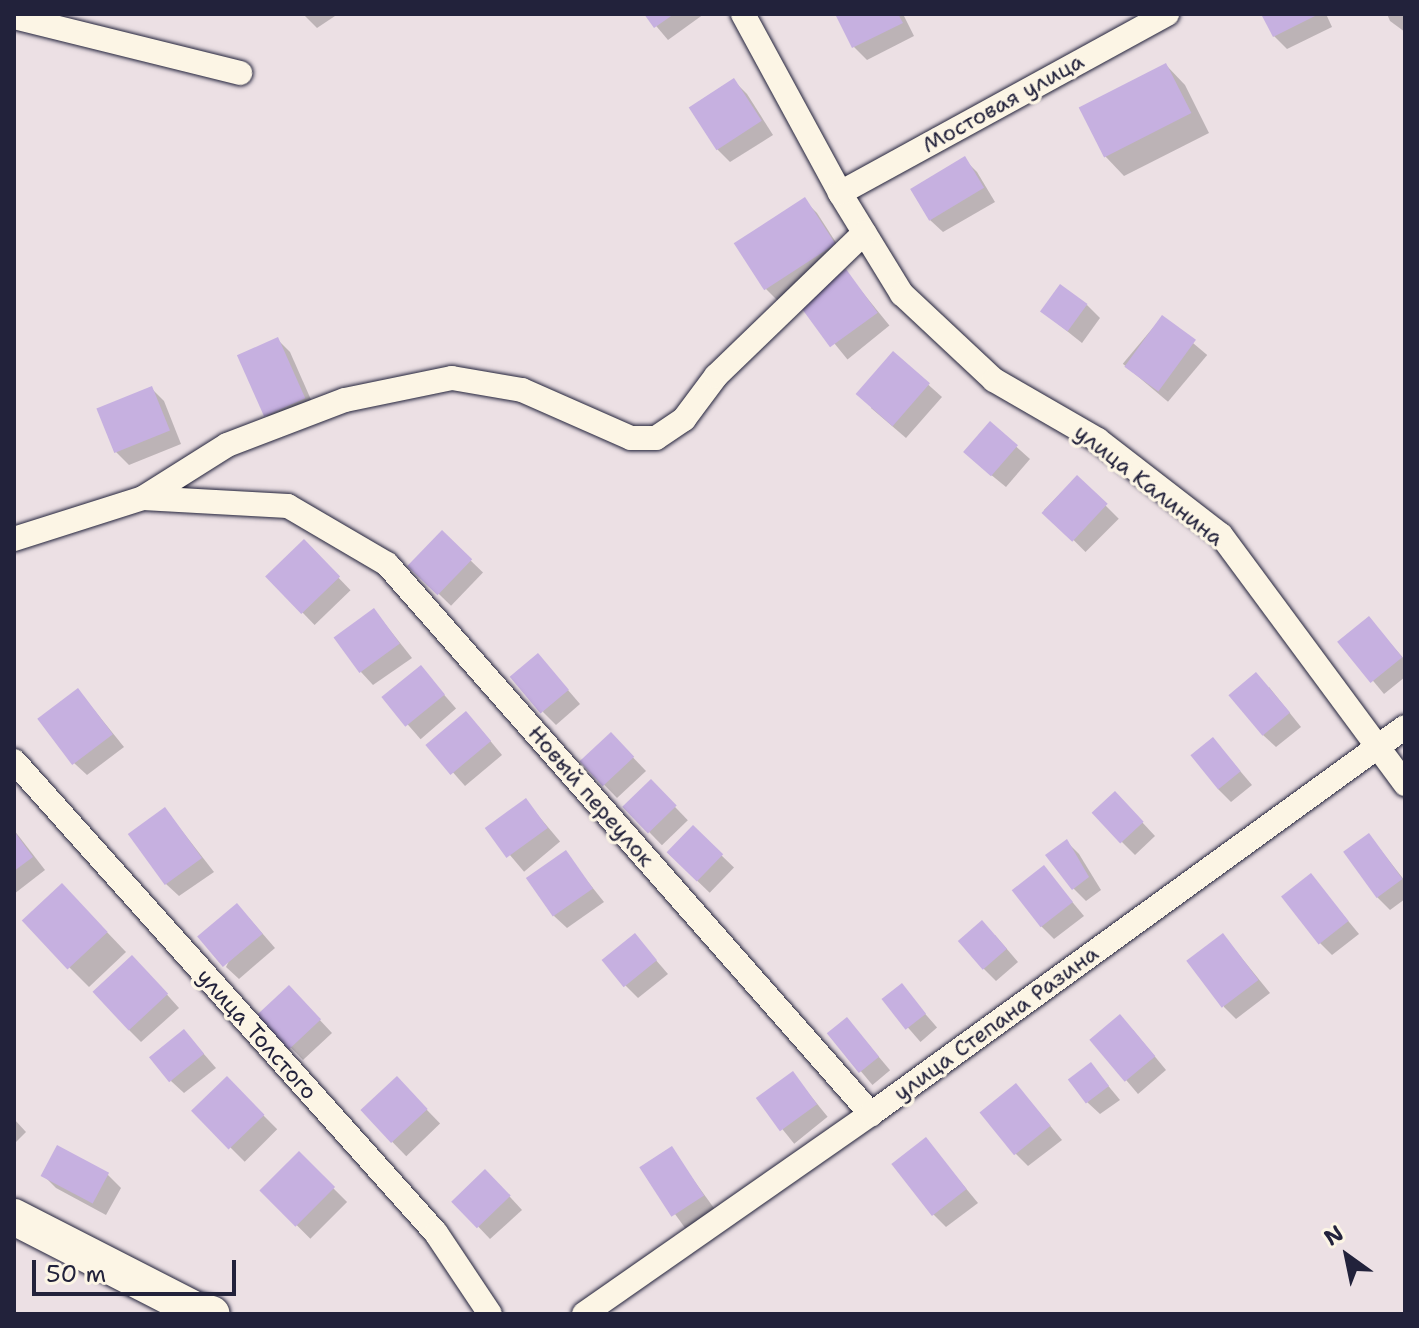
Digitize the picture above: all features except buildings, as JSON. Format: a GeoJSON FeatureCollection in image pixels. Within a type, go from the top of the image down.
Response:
{"type":"FeatureCollection","features":[{"type":"Feature","properties":{"kind":"main road"},"geometry":{"type":"LineString","coordinates":[[14,1217],[196,1310],[212,1314]]}},
{"type":"Feature","properties":{"kind":"street","name":"улица Калинина"},"geometry":{"type":"LineString","coordinates":[[743,14],[840,193],[902,294],[994,380],[1098,440],[1221,535],[1405,784]]}},
{"type":"Feature","properties":{"kind":"street","name":"Мостовая улица"},"geometry":{"type":"LineString","coordinates":[[840,193],[1167,14]]}},
{"type":"Feature","properties":{"kind":"street"},"geometry":{"type":"LineString","coordinates":[[14,17],[240,73]]}},
{"type":"Feature","properties":{"kind":"street"},"geometry":{"type":"LineString","coordinates":[[14,539],[143,498],[227,445],[345,400],[452,378],[522,390],[631,438],[656,438],[684,419],[716,376],[864,233]]}},
{"type":"Feature","properties":{"kind":"street","name":"Новый переулок"},"geometry":{"type":"LineString","coordinates":[[143,498],[288,506],[387,564],[871,1114]]}},
{"type":"Feature","properties":{"kind":"street","name":"улица Степана Разина"},"geometry":{"type":"LineString","coordinates":[[584,1314],[871,1114],[1405,727]]}},
{"type":"Feature","properties":{"kind":"street","name":"улица Толстого"},"geometry":{"type":"LineString","coordinates":[[14,761],[436,1233],[490,1314]]}}]}
